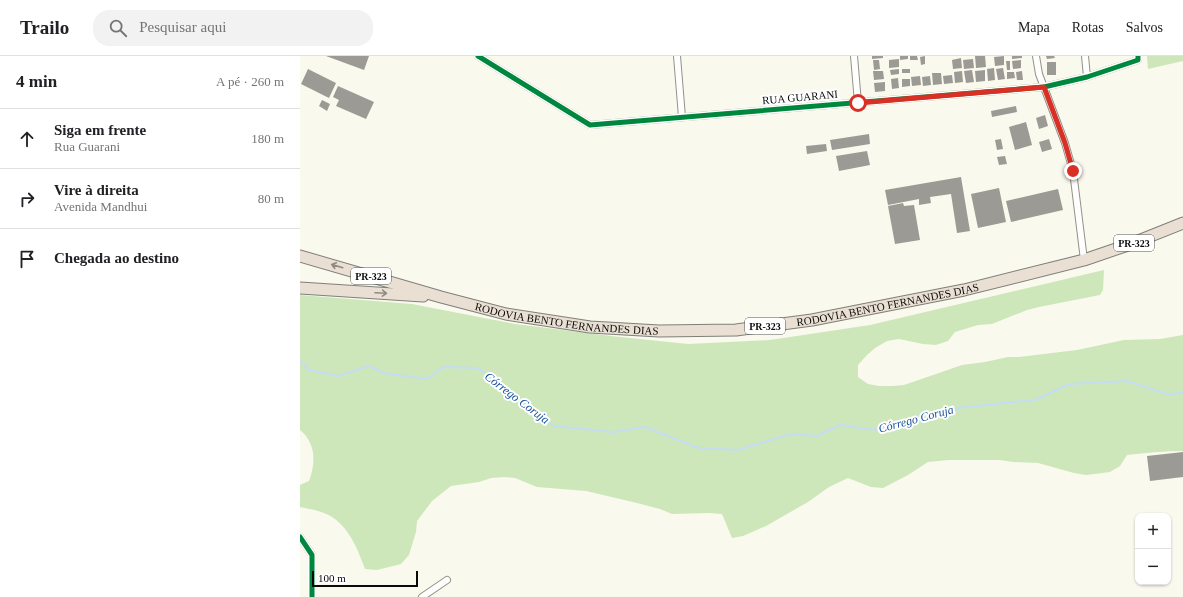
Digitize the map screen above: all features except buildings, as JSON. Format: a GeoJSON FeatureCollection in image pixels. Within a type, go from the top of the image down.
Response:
{"type":"FeatureCollection","features":[{"type":"Feature","properties":{"kind":"highway","name":"RODOVIA BENTO FERNANDES DIAS"},"geometry":{"type":"LineString","coordinates":[[300,256],[441,297],[506,314],[590,327],[660,331],[736,330],[812,320],[964,290],[1084,260],[1128,245],[1183,223]]}},
{"type":"Feature","properties":{"kind":"highway","name":"RODOVIA BENTO FERNANDES DIAS"},"geometry":{"type":"LineString","coordinates":[[300,288],[441,297]]}},
{"type":"Feature","properties":{"kind":"street","name":"RUA GUARANI"},"geometry":{"type":"LineString","coordinates":[[478,56],[590,125],[1044,87],[1087,76],[1138,58]]}},
{"type":"Feature","properties":{"kind":"street"},"geometry":{"type":"LineString","coordinates":[[677,56],[682,117]]}},
{"type":"Feature","properties":{"kind":"street"},"geometry":{"type":"LineString","coordinates":[[854,56],[858,103]]}},
{"type":"Feature","properties":{"kind":"street"},"geometry":{"type":"LineString","coordinates":[[1036,56],[1039,74],[1065,143],[1073,171],[1084,260]]}},
{"type":"Feature","properties":{"kind":"street"},"geometry":{"type":"LineString","coordinates":[[1085,56],[1087,76]]}},
{"type":"Feature","properties":{"kind":"street"},"geometry":{"type":"LineString","coordinates":[[300,537],[312,555],[312,597]]}},
{"type":"Feature","properties":{"kind":"street"},"geometry":{"type":"LineString","coordinates":[[422,597],[447,580]]}},
{"type":"Feature","properties":{"kind":"green space"},"geometry":{"type":"Polygon","coordinates":[[[1147,56],[1183,56],[1183,61],[1148,69],[1147,56]]]}},
{"type":"Feature","properties":{"kind":"green space"},"geometry":{"type":"Polygon","coordinates":[[[1104,270],[1103,290],[1100,295],[1027,310],[992,324],[978,325],[955,332],[948,341],[936,345],[899,339],[887,341],[875,348],[858,365],[858,377],[868,384],[879,386],[904,385],[962,365],[1008,357],[1077,350],[1124,340],[1160,339],[1183,335],[1183,451],[1127,455],[1120,466],[1110,472],[1086,475],[1038,463],[1000,460],[949,460],[928,462],[908,475],[883,488],[871,487],[848,478],[829,487],[808,502],[766,526],[743,536],[732,538],[722,514],[672,514],[660,509],[586,491],[537,487],[515,478],[491,478],[479,482],[451,486],[432,501],[417,521],[416,532],[409,555],[401,564],[377,570],[365,569],[355,544],[339,522],[324,513],[300,507],[300,485],[309,481],[313,467],[313,454],[309,441],[300,430],[300,295],[412,304],[515,324],[688,344],[770,340],[870,325],[1104,270]]]}},
{"type":"Feature","properties":{"kind":"waterway","name":"Córrego Coruja"},"geometry":{"type":"LineString","coordinates":[[300,360],[309,370],[338,376],[369,366],[384,373],[426,379],[444,367],[478,368],[554,426],[613,432],[645,427],[699,448],[738,450],[791,434],[817,436],[840,425],[875,430],[948,409],[1035,400],[1069,384],[1127,381],[1171,395],[1183,392]]}},
{"type":"Feature","properties":{"kind":"cycle path"},"geometry":{"type":"LineString","coordinates":[[478,56],[590,125],[1044,87],[1087,77],[1138,60],[1138,56]]}},
{"type":"Feature","properties":{"kind":"cycle path"},"geometry":{"type":"LineString","coordinates":[[300,537],[312,555],[312,597]]}},
{"type":"Feature","properties":{"kind":"route"},"geometry":{"type":"LineString","coordinates":[[858,103],[1044,87],[1065,143],[1073,171]]}}]}
